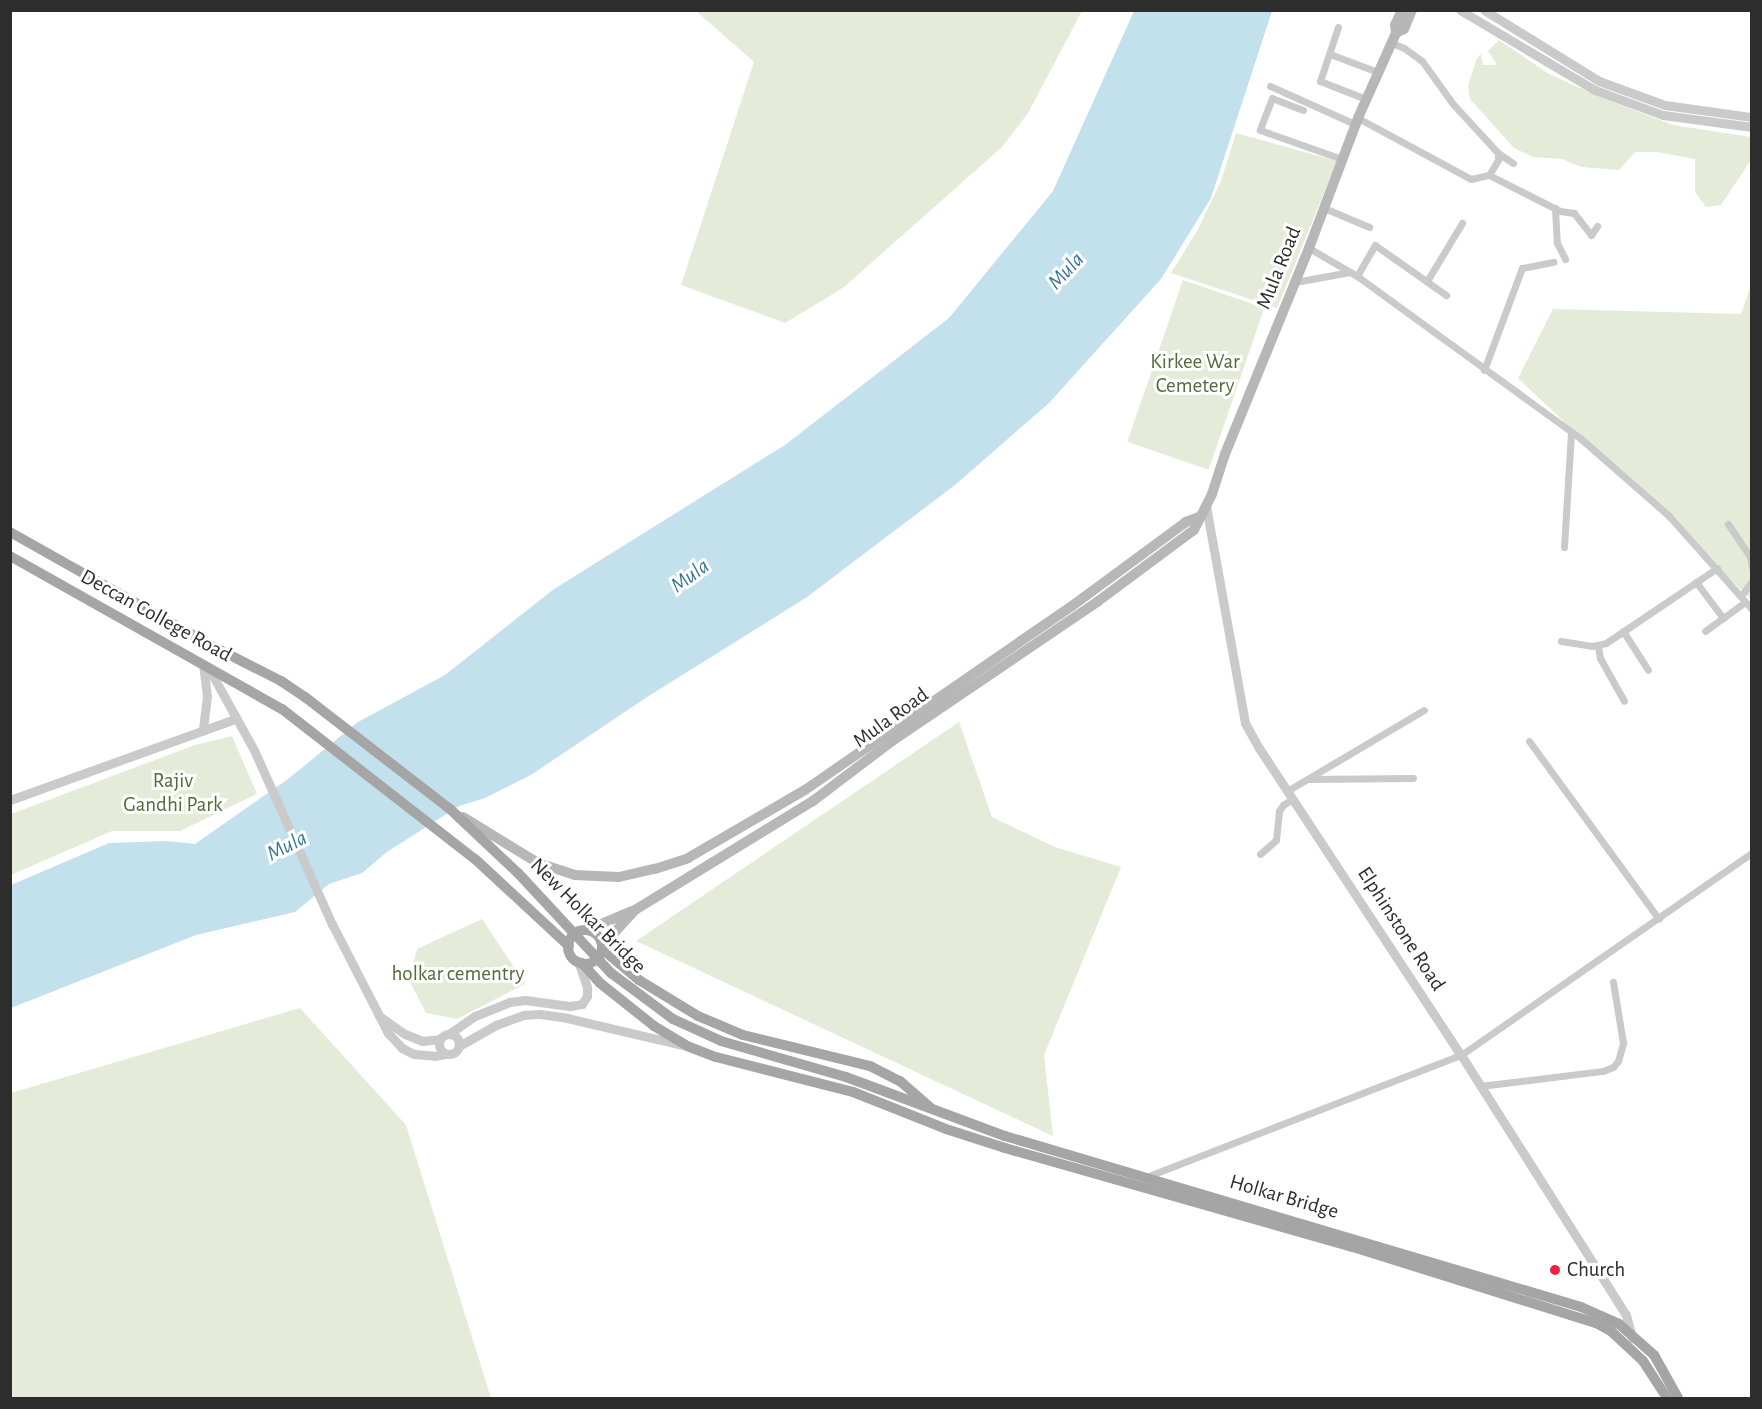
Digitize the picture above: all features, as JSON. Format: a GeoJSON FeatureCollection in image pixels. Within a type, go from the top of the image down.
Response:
{"type":"FeatureCollection","features":[{"type":"Feature","properties":{"kind":"main road","name":"Mula Road"},"geometry":{"type":"LineString","coordinates":[[780,805],[1056,623],[1111,585],[1186,522],[1199,517],[1206,506],[1309,248],[1357,121],[1394,38],[1395,25],[1402,10]]}},
{"type":"Feature","properties":{"kind":"main road","name":"Mula Road"},"geometry":{"type":"LineString","coordinates":[[1394,38],[1404,29],[1412,10]]}},
{"type":"Feature","properties":{"kind":"main road","name":"Deccan College Road"},"geometry":{"type":"LineString","coordinates":[[10,532],[218,649],[281,681]]}},
{"type":"Feature","properties":{"kind":"main road","name":"Deccan College Road"},"geometry":{"type":"LineString","coordinates":[[10,556],[282,710],[475,859],[569,946]]}},
{"type":"Feature","properties":{"kind":"main road","name":"Mula Road"},"geometry":{"type":"LineString","coordinates":[[602,947],[635,910],[813,801],[1056,623]]}},
{"type":"Feature","properties":{"kind":"main road","name":"New Holkar Bridge"},"geometry":{"type":"LineString","coordinates":[[281,681],[450,809],[518,873],[611,973],[673,1019],[721,1041],[846,1077],[936,1113]]}},
{"type":"Feature","properties":{"kind":"main road"},"geometry":{"type":"LineString","coordinates":[[823,778],[829,788]]}},
{"type":"Feature","properties":{"kind":"main road","name":"New Holkar Bridge"},"geometry":{"type":"LineString","coordinates":[[450,809],[538,863],[574,875],[601,878],[639,873],[688,858],[780,805]]}},
{"type":"Feature","properties":{"kind":"main road"},"geometry":{"type":"LineString","coordinates":[[635,910],[574,934],[569,946],[571,955],[625,1004],[687,1046],[716,1057],[854,1092],[946,1129],[1143,1182]]}},
{"type":"Feature","properties":{"kind":"main road"},"geometry":{"type":"LineString","coordinates":[[587,930],[599,937],[602,947],[639,980],[698,1016],[743,1035],[870,1066],[900,1081],[936,1113],[1143,1182]]}},
{"type":"Feature","properties":{"kind":"main road"},"geometry":{"type":"LineString","coordinates":[[580,962],[595,960],[602,947]]}},
{"type":"Feature","properties":{"kind":"main road","name":"Elphinstone Road"},"geometry":{"type":"LineString","coordinates":[[1143,1182],[1577,1315],[1631,1341],[1667,1398]]}},
{"type":"Feature","properties":{"kind":"main road"},"geometry":{"type":"LineString","coordinates":[[1631,1341],[1653,1355],[1678,1398]]}},
{"type":"Feature","properties":{"kind":"street"},"geometry":{"type":"LineString","coordinates":[[1460,10],[1595,90],[1663,115],[1752,127]]}},
{"type":"Feature","properties":{"kind":"street"},"geometry":{"type":"LineString","coordinates":[[1484,10],[1599,81],[1665,105],[1752,117]]}},
{"type":"Feature","properties":{"kind":"street"},"geometry":{"type":"LineString","coordinates":[[1338,27],[1320,81],[1366,99]]}},
{"type":"Feature","properties":{"kind":"street"},"geometry":{"type":"LineString","coordinates":[[1394,38],[1422,62],[1454,104],[1498,153],[1513,163]]}},
{"type":"Feature","properties":{"kind":"street"},"geometry":{"type":"LineString","coordinates":[[1330,54],[1378,72]]}},
{"type":"Feature","properties":{"kind":"street"},"geometry":{"type":"LineString","coordinates":[[1270,86],[1357,121],[1472,179],[1489,175],[1554,208],[1577,215],[1582,228],[1591,235],[1597,226]]}},
{"type":"Feature","properties":{"kind":"street"},"geometry":{"type":"LineString","coordinates":[[1303,110],[1272,98],[1260,130],[1342,159]]}},
{"type":"Feature","properties":{"kind":"street"},"geometry":{"type":"LineString","coordinates":[[1489,175],[1498,160],[1498,153]]}},
{"type":"Feature","properties":{"kind":"street"},"geometry":{"type":"LineString","coordinates":[[1324,208],[1369,227]]}},
{"type":"Feature","properties":{"kind":"street"},"geometry":{"type":"LineString","coordinates":[[1554,208],[1557,243],[1565,259]]}},
{"type":"Feature","properties":{"kind":"street"},"geometry":{"type":"LineString","coordinates":[[1427,281],[1462,223]]}},
{"type":"Feature","properties":{"kind":"street"},"geometry":{"type":"LineString","coordinates":[[1295,282],[1353,274],[1375,245],[1446,295]]}},
{"type":"Feature","properties":{"kind":"street"},"geometry":{"type":"LineString","coordinates":[[1309,248],[1353,274],[1571,432],[1669,516],[1752,609]]}},
{"type":"Feature","properties":{"kind":"street"},"geometry":{"type":"LineString","coordinates":[[1484,370],[1522,268],[1553,262]]}},
{"type":"Feature","properties":{"kind":"street"},"geometry":{"type":"LineString","coordinates":[[1564,547],[1571,432]]}},
{"type":"Feature","properties":{"kind":"street","name":"Elphinstone Road"},"geometry":{"type":"LineString","coordinates":[[1206,506],[1245,723],[1461,1055],[1626,1315],[1631,1341]]}},
{"type":"Feature","properties":{"kind":"street"},"geometry":{"type":"LineString","coordinates":[[1728,524],[1750,557],[1752,567]]}},
{"type":"Feature","properties":{"kind":"street"},"geometry":{"type":"LineString","coordinates":[[1561,641],[1598,646],[1717,568]]}},
{"type":"Feature","properties":{"kind":"street"},"geometry":{"type":"LineString","coordinates":[[1705,631],[1743,599],[1752,581]]}},
{"type":"Feature","properties":{"kind":"street"},"geometry":{"type":"LineString","coordinates":[[1696,582],[1723,618]]}},
{"type":"Feature","properties":{"kind":"street"},"geometry":{"type":"LineString","coordinates":[[1623,631],[1648,669]]}},
{"type":"Feature","properties":{"kind":"street"},"geometry":{"type":"LineString","coordinates":[[1598,646],[1600,657],[1624,701]]}},
{"type":"Feature","properties":{"kind":"street"},"geometry":{"type":"LineString","coordinates":[[205,666],[254,750],[332,924],[377,1014],[388,1033],[402,1048],[425,1056],[452,1054],[459,1046],[496,1025],[524,1015],[540,1014],[567,1017],[687,1046]]}},
{"type":"Feature","properties":{"kind":"street"},"geometry":{"type":"LineString","coordinates":[[203,731],[207,698],[205,666]]}},
{"type":"Feature","properties":{"kind":"street"},"geometry":{"type":"LineString","coordinates":[[207,698],[221,693]]}},
{"type":"Feature","properties":{"kind":"street"},"geometry":{"type":"LineString","coordinates":[[1260,854],[1276,840],[1279,811],[1290,795],[1307,779],[1424,710]]}},
{"type":"Feature","properties":{"kind":"street"},"geometry":{"type":"LineString","coordinates":[[10,800],[235,719]]}},
{"type":"Feature","properties":{"kind":"street"},"geometry":{"type":"LineString","coordinates":[[1529,741],[1659,919]]}},
{"type":"Feature","properties":{"kind":"street"},"geometry":{"type":"LineString","coordinates":[[1307,779],[1413,778]]}},
{"type":"Feature","properties":{"kind":"street"},"geometry":{"type":"LineString","coordinates":[[1143,1182],[1461,1055],[1752,853]]}},
{"type":"Feature","properties":{"kind":"street"},"geometry":{"type":"LineString","coordinates":[[445,1054],[438,1046],[444,1037],[475,1016],[509,1002],[525,1000],[570,1006],[582,1004],[587,996],[587,987],[580,962]]}},
{"type":"Feature","properties":{"kind":"street"},"geometry":{"type":"LineString","coordinates":[[1480,1086],[1603,1071],[1613,1067],[1618,1061],[1623,1043],[1613,982]]}},
{"type":"Feature","properties":{"kind":"street"},"geometry":{"type":"LineString","coordinates":[[377,1014],[405,1034],[422,1041],[455,1036],[459,1046]]}},
{"type":"Feature","properties":{"kind":"green space"},"geometry":{"type":"Polygon","coordinates":[[[696,11],[1082,11],[1028,113],[1002,147],[843,288],[785,323],[681,285],[754,62],[696,11]]]}},
{"type":"Feature","properties":{"kind":"green space"},"geometry":{"type":"Polygon","coordinates":[[[1499,40],[1549,74],[1600,97],[1673,125],[1751,137],[1751,160],[1721,205],[1706,207],[1695,192],[1695,159],[1657,152],[1635,152],[1619,170],[1581,167],[1562,159],[1533,157],[1514,148],[1470,99],[1468,85],[1477,58],[1481,54],[1483,65],[1497,65],[1488,51],[1499,40]]]}},
{"type":"Feature","properties":{"kind":"green space"},"geometry":{"type":"Polygon","coordinates":[[[1236,133],[1337,161],[1277,308],[1171,273],[1198,229],[1221,181],[1236,133]]]}},
{"type":"Feature","properties":{"kind":"green space","name":"Kirkee War Cemetery"},"geometry":{"type":"Polygon","coordinates":[[[1183,280],[1264,308],[1209,470],[1127,442],[1183,280]]]}},
{"type":"Feature","properties":{"kind":"green space"},"geometry":{"type":"Polygon","coordinates":[[[1751,285],[1751,599],[1518,378],[1553,309],[1741,314],[1751,285]]]}},
{"type":"Feature","properties":{"kind":"green space"},"geometry":{"type":"Polygon","coordinates":[[[959,722],[992,817],[1055,847],[1121,867],[1044,1055],[1053,1136],[636,941],[959,722]]]}},
{"type":"Feature","properties":{"kind":"green space","name":"Rajiv Gandhi Park"},"geometry":{"type":"Polygon","coordinates":[[[232,736],[257,794],[180,831],[112,831],[11,875],[11,814],[195,745],[232,736]]]}},
{"type":"Feature","properties":{"kind":"green space","name":"holkar cementry"},"geometry":{"type":"Polygon","coordinates":[[[482,919],[525,984],[457,1019],[426,1013],[409,980],[417,949],[482,919]]]}},
{"type":"Feature","properties":{"kind":"green space"},"geometry":{"type":"Polygon","coordinates":[[[300,1008],[406,1125],[491,1398],[11,1398],[11,1093],[300,1008]]]}},
{"type":"Feature","properties":{"kind":"water","name":"Mula"},"geometry":{"type":"Polygon","coordinates":[[[1134,11],[1272,11],[1211,198],[1161,279],[1049,403],[955,485],[807,597],[647,697],[531,775],[485,798],[459,806],[387,852],[362,873],[329,884],[295,912],[196,935],[11,1008],[11,885],[109,843],[167,841],[195,844],[288,779],[358,722],[445,675],[554,589],[785,445],[949,318],[1053,191],[1134,11]]]}},
{"type":"Feature","properties":{"kind":"place","name":"Church"},"geometry":{"type":"Point","coordinates":[1555,1270]}}]}
